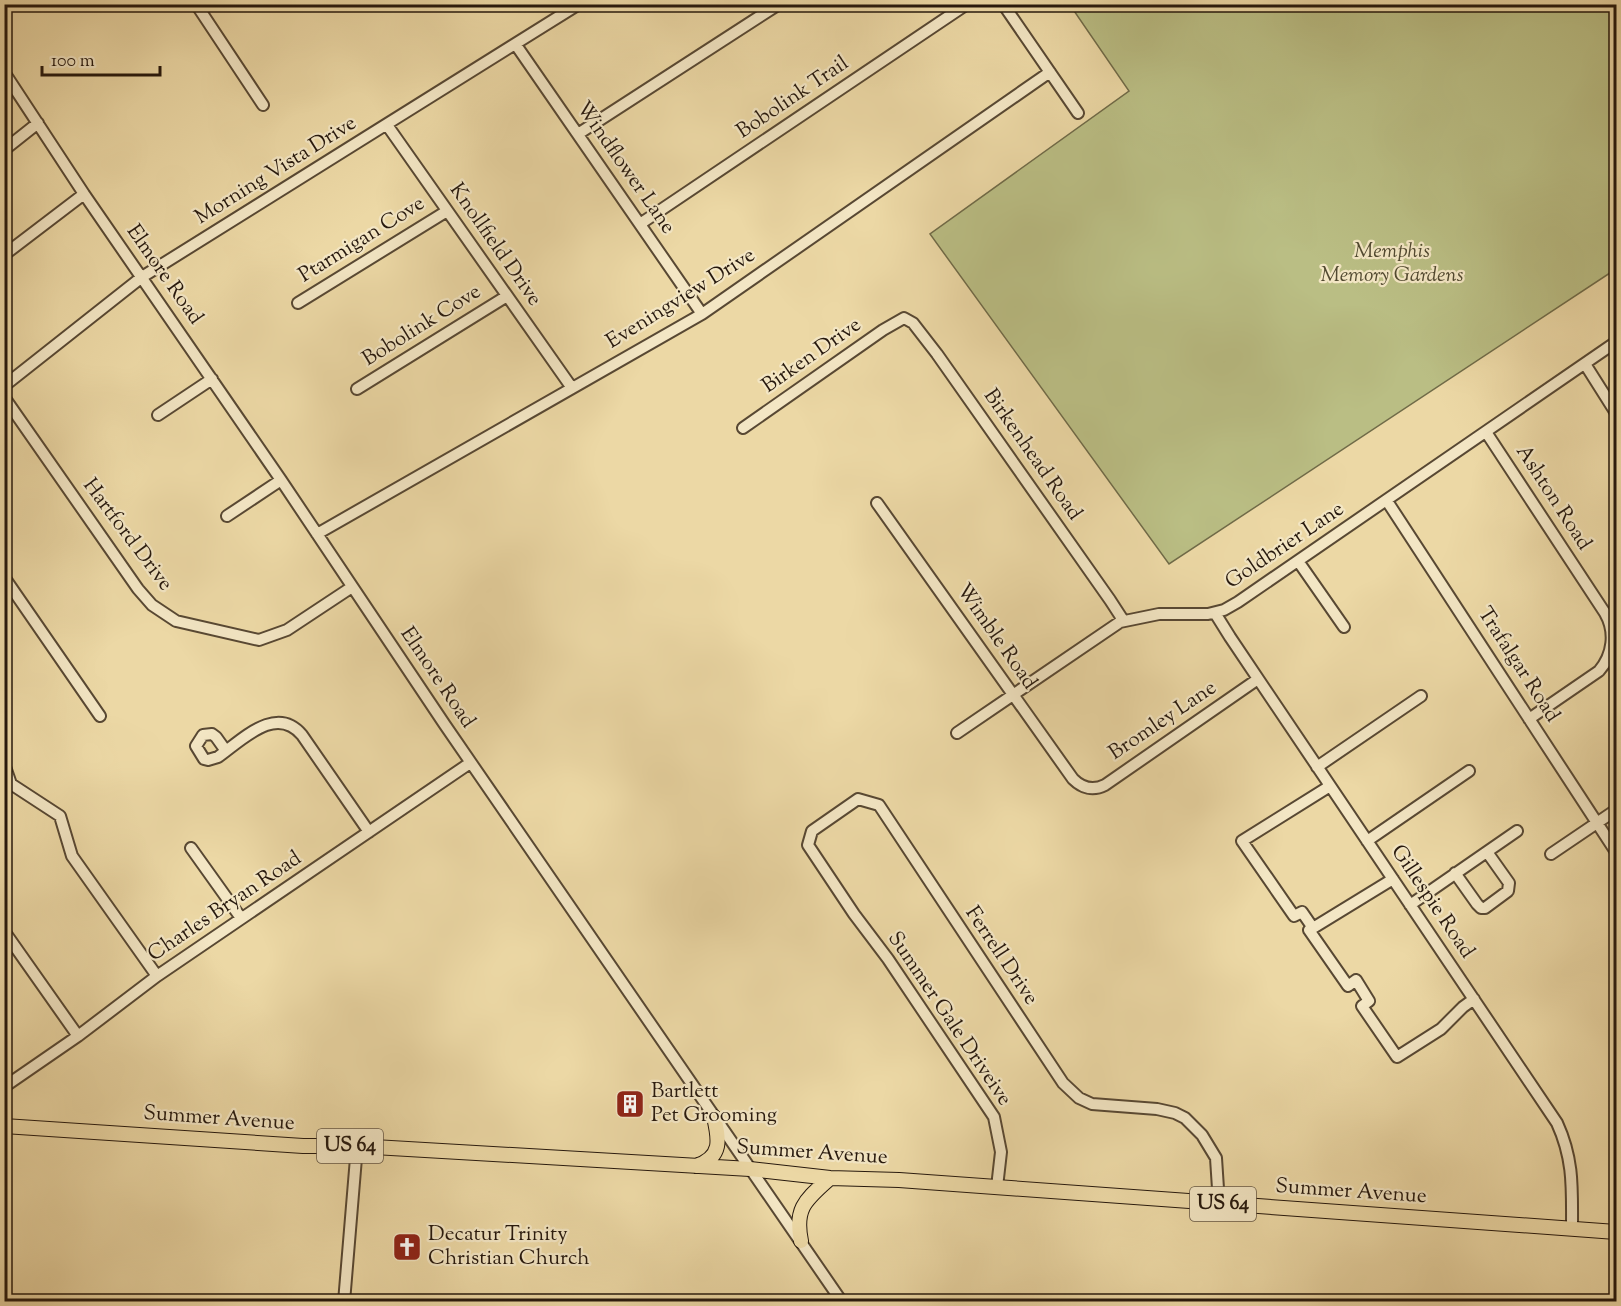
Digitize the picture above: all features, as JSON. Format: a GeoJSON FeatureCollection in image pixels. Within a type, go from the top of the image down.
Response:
{"type":"FeatureCollection","features":[{"type":"Feature","properties":{"kind":"main road"},"geometry":{"type":"LineString","coordinates":[[696,1166],[708,1159],[718,1146],[719,1138],[714,1117]]}},
{"type":"Feature","properties":{"kind":"main road","name":"Summer Avenue"},"geometry":{"type":"LineString","coordinates":[[4,1126],[303,1146],[357,1146],[750,1169],[830,1178],[899,1180],[1617,1232]]}},
{"type":"Feature","properties":{"kind":"main road"},"geometry":{"type":"LineString","coordinates":[[801,1241],[798,1219],[802,1206],[830,1178]]}},
{"type":"Feature","properties":{"kind":"street"},"geometry":{"type":"LineString","coordinates":[[196,4],[263,105]]}},
{"type":"Feature","properties":{"kind":"street","name":"Morning Vista Drive"},"geometry":{"type":"LineString","coordinates":[[4,386],[142,277],[579,4]]}},
{"type":"Feature","properties":{"kind":"street"},"geometry":{"type":"LineString","coordinates":[[578,134],[778,4]]}},
{"type":"Feature","properties":{"kind":"street","name":"Bobolink Trail"},"geometry":{"type":"LineString","coordinates":[[640,224],[967,4]]}},
{"type":"Feature","properties":{"kind":"street"},"geometry":{"type":"LineString","coordinates":[[1003,4],[1078,113]]}},
{"type":"Feature","properties":{"kind":"street","name":"Windflower Lane"},"geometry":{"type":"LineString","coordinates":[[516,45],[702,314]]}},
{"type":"Feature","properties":{"kind":"street","name":"Elmore Road"},"geometry":{"type":"LineString","coordinates":[[4,72],[84,194],[281,480],[470,763],[842,1302]]}},
{"type":"Feature","properties":{"kind":"street","name":"Eveningview Drive"},"geometry":{"type":"LineString","coordinates":[[317,534],[702,314],[1050,72]]}},
{"type":"Feature","properties":{"kind":"street"},"geometry":{"type":"LineString","coordinates":[[4,150],[38,123]]}},
{"type":"Feature","properties":{"kind":"street","name":"Knollfield Drive"},"geometry":{"type":"LineString","coordinates":[[387,124],[572,388]]}},
{"type":"Feature","properties":{"kind":"street"},"geometry":{"type":"LineString","coordinates":[[4,255],[84,194]]}},
{"type":"Feature","properties":{"kind":"street","name":"Ptarmigan Cove"},"geometry":{"type":"LineString","coordinates":[[297,303],[447,211]]}},
{"type":"Feature","properties":{"kind":"street","name":"Bobolink Cove"},"geometry":{"type":"LineString","coordinates":[[357,390],[507,296]]}},
{"type":"Feature","properties":{"kind":"street","name":"Birken Drive"},"geometry":{"type":"LineString","coordinates":[[743,428],[883,330],[904,318]]}},
{"type":"Feature","properties":{"kind":"street","name":"Birkenhead Road"},"geometry":{"type":"LineString","coordinates":[[904,318],[913,323],[933,348],[1123,620]]}},
{"type":"Feature","properties":{"kind":"street","name":"Goldbrier Lane"},"geometry":{"type":"LineString","coordinates":[[957,733],[1123,620],[1159,614],[1215,613],[1238,603],[1617,342]]}},
{"type":"Feature","properties":{"kind":"street"},"geometry":{"type":"LineString","coordinates":[[1585,364],[1617,412]]}},
{"type":"Feature","properties":{"kind":"street"},"geometry":{"type":"LineString","coordinates":[[158,415],[212,379]]}},
{"type":"Feature","properties":{"kind":"street","name":"Hartford Drive"},"geometry":{"type":"LineString","coordinates":[[4,397],[138,589],[152,605],[176,621],[259,640],[287,630],[352,587]]}},
{"type":"Feature","properties":{"kind":"street","name":"Ashton Road"},"geometry":{"type":"LineString","coordinates":[[1486,432],[1605,613],[1612,632],[1611,650],[1599,671],[1530,719]]}},
{"type":"Feature","properties":{"kind":"street"},"geometry":{"type":"LineString","coordinates":[[227,516],[281,480]]}},
{"type":"Feature","properties":{"kind":"street","name":"Trafalgar Road"},"geometry":{"type":"LineString","coordinates":[[1387,501],[1617,852]]}},
{"type":"Feature","properties":{"kind":"street","name":"Wimble Road"},"geometry":{"type":"LineString","coordinates":[[877,503],[1073,779],[1086,794]]}},
{"type":"Feature","properties":{"kind":"street"},"geometry":{"type":"LineString","coordinates":[[1298,561],[1344,627]]}},
{"type":"Feature","properties":{"kind":"street"},"geometry":{"type":"LineString","coordinates":[[4,577],[100,716]]}},
{"type":"Feature","properties":{"kind":"street","name":"Gillespie Road"},"geometry":{"type":"LineString","coordinates":[[1215,613],[1546,1106],[1563,1137],[1572,1174],[1572,1229]]}},
{"type":"Feature","properties":{"kind":"street","name":"Bromley Lane"},"geometry":{"type":"LineString","coordinates":[[1086,794],[1105,785],[1258,679]]}},
{"type":"Feature","properties":{"kind":"street"},"geometry":{"type":"LineString","coordinates":[[1317,767],[1421,696]]}},
{"type":"Feature","properties":{"kind":"street"},"geometry":{"type":"LineString","coordinates":[[226,751],[265,725],[277,722],[292,725],[302,735],[369,832]]}},
{"type":"Feature","properties":{"kind":"street","name":"Charles Bryan Road"},"geometry":{"type":"LineString","coordinates":[[4,1087],[78,1036],[157,976],[470,763]]}},
{"type":"Feature","properties":{"kind":"street"},"geometry":{"type":"LineString","coordinates":[[4,764],[11,784],[60,816],[72,856],[157,976]]}},
{"type":"Feature","properties":{"kind":"street"},"geometry":{"type":"LineString","coordinates":[[1367,841],[1469,771]]}},
{"type":"Feature","properties":{"kind":"street"},"geometry":{"type":"LineString","coordinates":[[1313,928],[1302,912],[1294,916],[1242,841],[1330,786]]}},
{"type":"Feature","properties":{"kind":"street","name":"Ferrell Drive"},"geometry":{"type":"LineString","coordinates":[[854,914],[808,845],[812,831],[858,800],[879,805],[1064,1083],[1079,1098],[1092,1104],[1157,1109],[1185,1118],[1202,1135],[1216,1158],[1219,1204]]}},
{"type":"Feature","properties":{"kind":"street"},"geometry":{"type":"LineString","coordinates":[[1551,855],[1617,810]]}},
{"type":"Feature","properties":{"kind":"street"},"geometry":{"type":"LineString","coordinates":[[1410,905],[1517,831]]}},
{"type":"Feature","properties":{"kind":"street"},"geometry":{"type":"LineString","coordinates":[[191,848],[241,918]]}},
{"type":"Feature","properties":{"kind":"street"},"geometry":{"type":"LineString","coordinates":[[1455,873],[1480,908],[1485,908],[1509,888],[1509,884],[1487,852]]}},
{"type":"Feature","properties":{"kind":"street"},"geometry":{"type":"LineString","coordinates":[[1393,879],[1309,930],[1348,986],[1356,980],[1369,1001],[1362,1006],[1397,1057],[1441,1029],[1474,999]]}},
{"type":"Feature","properties":{"kind":"street","name":"Summer Gale Driveive"},"geometry":{"type":"LineString","coordinates":[[854,914],[888,960],[994,1117],[1001,1152],[997,1187]]}},
{"type":"Feature","properties":{"kind":"street"},"geometry":{"type":"LineString","coordinates":[[4,931],[78,1036]]}},
{"type":"Feature","properties":{"kind":"street"},"geometry":{"type":"LineString","coordinates":[[344,1302],[357,1146]]}},
{"type":"Feature","properties":{"kind":"green space","name":"Memphis Memory Gardens"},"geometry":{"type":"Polygon","coordinates":[[[1070,5],[1616,5],[1616,269],[1169,564],[930,234],[1129,91],[1070,5]]]}},
{"type":"Feature","properties":{"kind":"place","name":"Bartlett Pet Grooming"},"geometry":{"type":"Point","coordinates":[630,1104]}},
{"type":"Feature","properties":{"kind":"place","name":"Decatur Trinity Christian Church"},"geometry":{"type":"Point","coordinates":[407,1247]}}]}
